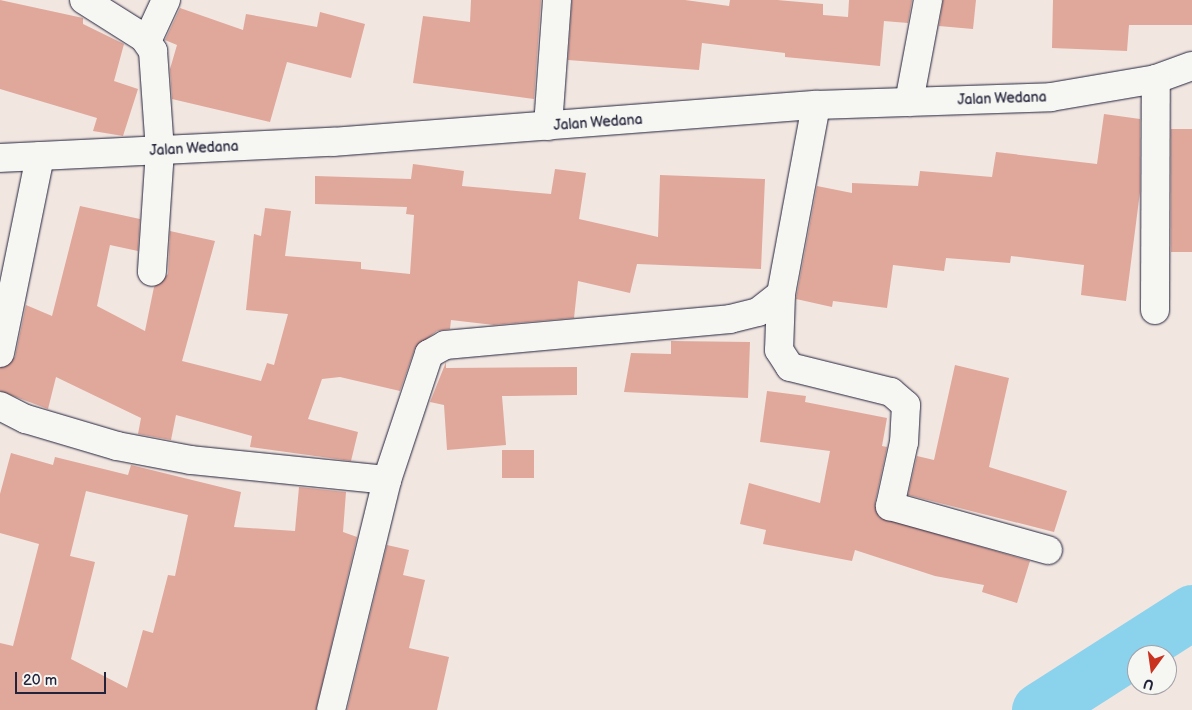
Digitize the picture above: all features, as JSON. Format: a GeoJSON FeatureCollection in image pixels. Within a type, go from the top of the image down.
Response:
{"type":"FeatureCollection","features":[{"type":"Feature","properties":{"kind":"street"},"geometry":{"type":"LineString","coordinates":[[84,0],[147,41],[153,51],[160,150],[152,272]]}},
{"type":"Feature","properties":{"kind":"street"},"geometry":{"type":"LineString","coordinates":[[147,41],[166,0]]}},
{"type":"Feature","properties":{"kind":"street"},"geometry":{"type":"LineString","coordinates":[[548,126],[557,0]]}},
{"type":"Feature","properties":{"kind":"street"},"geometry":{"type":"LineString","coordinates":[[909,102],[928,0]]}},
{"type":"Feature","properties":{"kind":"street","name":"Jalan Wedana"},"geometry":{"type":"LineString","coordinates":[[0,158],[548,126],[816,105],[1051,97],[1156,79],[1192,66]]}},
{"type":"Feature","properties":{"kind":"street"},"geometry":{"type":"LineString","coordinates":[[1154,310],[1156,79]]}},
{"type":"Feature","properties":{"kind":"street"},"geometry":{"type":"LineString","coordinates":[[816,105],[781,294],[779,350],[790,367],[892,392],[906,405],[904,442],[890,506],[1048,550]]}},
{"type":"Feature","properties":{"kind":"street"},"geometry":{"type":"LineString","coordinates":[[0,352],[40,156]]}},
{"type":"Feature","properties":{"kind":"street"},"geometry":{"type":"LineString","coordinates":[[331,710],[386,480],[417,379],[435,349],[730,319],[758,312],[781,294]]}},
{"type":"Feature","properties":{"kind":"street"},"geometry":{"type":"LineString","coordinates":[[0,406],[26,419],[117,446],[191,460],[386,480]]}},
{"type":"Feature","properties":{"kind":"building"},"geometry":{"type":"Polygon","coordinates":[[[0,0],[83,18],[83,24],[124,44],[114,81],[138,89],[123,136],[93,131],[97,118],[0,89],[0,0]]]}},
{"type":"Feature","properties":{"kind":"building"},"geometry":{"type":"Polygon","coordinates":[[[471,0],[541,0],[534,99],[413,83],[423,16],[470,22],[471,0]]]}},
{"type":"Feature","properties":{"kind":"building"},"geometry":{"type":"Polygon","coordinates":[[[572,0],[685,0],[729,6],[730,0],[777,0],[823,4],[823,15],[848,17],[849,0],[912,0],[908,23],[884,21],[880,66],[785,57],[785,53],[702,43],[699,70],[568,60],[572,0]]]}},
{"type":"Feature","properties":{"kind":"building"},"geometry":{"type":"Polygon","coordinates":[[[943,0],[976,0],[973,29],[939,26],[943,0]]]}},
{"type":"Feature","properties":{"kind":"building"},"geometry":{"type":"Polygon","coordinates":[[[1053,0],[1192,0],[1192,25],[1129,25],[1127,51],[1052,48],[1053,0]]]}},
{"type":"Feature","properties":{"kind":"building"},"geometry":{"type":"Polygon","coordinates":[[[180,8],[243,30],[246,14],[317,27],[320,12],[365,24],[351,78],[287,62],[270,122],[172,99],[170,69],[177,45],[165,40],[180,8]]]}},
{"type":"Feature","properties":{"kind":"building"},"geometry":{"type":"Polygon","coordinates":[[[1104,114],[1140,119],[1140,192],[1126,301],[1081,295],[1084,265],[1011,256],[1010,263],[946,258],[944,271],[893,265],[887,308],[833,301],[832,307],[796,299],[817,186],[852,193],[852,183],[918,186],[920,171],[992,177],[996,152],[1097,164],[1104,114]]]}},
{"type":"Feature","properties":{"kind":"building"},"geometry":{"type":"Polygon","coordinates":[[[1171,129],[1192,129],[1192,252],[1171,252],[1171,129]]]}},
{"type":"Feature","properties":{"kind":"building"},"geometry":{"type":"Polygon","coordinates":[[[413,164],[464,171],[462,186],[551,194],[555,169],[586,173],[579,219],[658,237],[660,175],[765,179],[761,269],[637,264],[630,293],[578,281],[574,318],[494,325],[451,320],[450,329],[437,331],[415,348],[400,391],[340,377],[322,379],[308,419],[358,432],[351,461],[250,447],[252,436],[176,415],[171,440],[138,434],[141,418],[56,377],[48,409],[0,391],[0,368],[15,357],[26,305],[52,316],[80,206],[140,219],[138,251],[110,245],[97,306],[145,331],[154,287],[168,274],[170,231],[215,241],[182,361],[261,381],[267,363],[274,365],[288,314],[246,310],[254,234],[261,236],[265,208],[291,211],[285,256],[361,262],[361,269],[410,274],[414,215],[406,214],[407,207],[315,204],[315,176],[411,179],[413,164]]]}},
{"type":"Feature","properties":{"kind":"building"},"geometry":{"type":"Polygon","coordinates":[[[671,341],[750,342],[748,398],[624,392],[631,353],[671,354],[671,341]]]}},
{"type":"Feature","properties":{"kind":"building"},"geometry":{"type":"Polygon","coordinates":[[[446,362],[446,368],[577,367],[577,395],[502,396],[506,445],[447,450],[444,405],[430,402],[446,362]]]}},
{"type":"Feature","properties":{"kind":"building"},"geometry":{"type":"Polygon","coordinates":[[[955,365],[1009,378],[989,467],[1067,491],[1054,532],[908,495],[917,456],[934,460],[955,365]]]}},
{"type":"Feature","properties":{"kind":"building"},"geometry":{"type":"Polygon","coordinates":[[[767,391],[806,396],[805,402],[887,418],[882,446],[887,447],[875,503],[879,517],[1030,561],[1017,603],[982,592],[984,585],[935,576],[855,550],[852,561],[763,544],[766,530],[740,524],[749,483],[820,503],[830,451],[760,442],[767,391]]]}},
{"type":"Feature","properties":{"kind":"building"},"geometry":{"type":"Polygon","coordinates":[[[502,450],[534,450],[534,478],[502,478],[502,450]]]}},
{"type":"Feature","properties":{"kind":"building"},"geometry":{"type":"Polygon","coordinates":[[[11,453],[53,465],[55,457],[128,475],[131,465],[241,492],[234,527],[295,531],[299,487],[346,492],[343,532],[357,537],[316,710],[0,710],[0,643],[13,646],[39,544],[0,533],[0,494],[11,453]],[[86,491],[70,556],[95,562],[71,659],[127,688],[143,630],[153,633],[168,575],[175,576],[188,515],[86,491]]]}},
{"type":"Feature","properties":{"kind":"building"},"geometry":{"type":"Polygon","coordinates":[[[387,545],[409,550],[403,575],[425,580],[409,648],[449,657],[437,710],[347,710],[387,545]]]}},
{"type":"Feature","properties":{"kind":"waterway"},"geometry":{"type":"LineString","coordinates":[[1039,710],[1192,612]]}}]}
